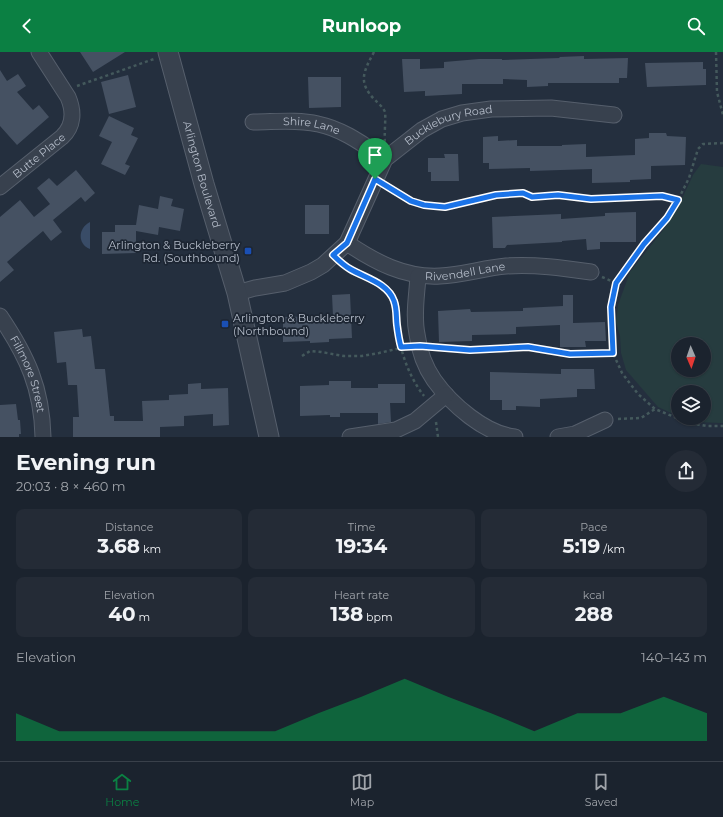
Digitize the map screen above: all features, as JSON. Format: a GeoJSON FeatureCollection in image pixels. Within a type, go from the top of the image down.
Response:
{"type":"FeatureCollection","features":[{"type":"Feature","properties":{"kind":"street"},"geometry":{"type":"LineString","coordinates":[[39,52],[63,90]]}},
{"type":"Feature","properties":{"kind":"street","name":"Arlington Boulevard"},"geometry":{"type":"LineString","coordinates":[[168,53],[204,184],[237,293],[269,437]]}},
{"type":"Feature","properties":{"kind":"street","name":"Butte Place"},"geometry":{"type":"LineString","coordinates":[[0,187],[62,137],[70,127],[72,119],[70,103],[63,90]]}},
{"type":"Feature","properties":{"kind":"street","name":"Bucklebury Road"},"geometry":{"type":"LineString","coordinates":[[237,293],[284,283],[299,278],[323,265],[347,243],[385,159],[422,130],[442,119],[462,113],[491,109],[551,108],[614,115]]}},
{"type":"Feature","properties":{"kind":"street","name":"Shire Lane"},"geometry":{"type":"LineString","coordinates":[[253,122],[304,122],[323,125],[345,133],[385,159]]}},
{"type":"Feature","properties":{"kind":"street","name":"Rivendell Lane"},"geometry":{"type":"LineString","coordinates":[[347,243],[386,266],[418,276],[441,276],[504,266],[521,265],[538,265],[591,272]]}},
{"type":"Feature","properties":{"kind":"street"},"geometry":{"type":"LineString","coordinates":[[418,276],[415,322],[420,346],[430,372],[446,395],[477,421],[495,431],[515,437]]}},
{"type":"Feature","properties":{"kind":"street","name":"Fillmore Street"},"geometry":{"type":"LineString","coordinates":[[0,316],[16,340],[34,378],[43,415],[43,437]]}},
{"type":"Feature","properties":{"kind":"street"},"geometry":{"type":"LineString","coordinates":[[350,437],[396,430],[415,421],[446,395]]}},
{"type":"Feature","properties":{"kind":"street"},"geometry":{"type":"LineString","coordinates":[[558,437],[575,434],[605,420]]}},
{"type":"Feature","properties":{"kind":"path"},"geometry":{"type":"LineString","coordinates":[[374,52],[363,74],[365,86],[386,113],[385,159]]}},
{"type":"Feature","properties":{"kind":"path"},"geometry":{"type":"LineString","coordinates":[[716,52],[717,92],[723,115]]}},
{"type":"Feature","properties":{"kind":"path"},"geometry":{"type":"LineString","coordinates":[[63,90],[168,53]]}},
{"type":"Feature","properties":{"kind":"path"},"geometry":{"type":"LineString","coordinates":[[723,143],[703,144],[698,149],[689,178],[667,218],[644,244],[616,283],[611,307],[613,353],[622,373],[638,394],[655,409],[689,423],[723,426]]}},
{"type":"Feature","properties":{"kind":"path"},"geometry":{"type":"LineString","coordinates":[[375,179],[411,201],[424,205],[445,207],[496,195],[523,193],[532,197],[558,195],[591,199],[662,196],[678,200]]}},
{"type":"Feature","properties":{"kind":"path"},"geometry":{"type":"LineString","coordinates":[[333,255],[349,269],[385,288],[394,299],[397,327],[406,364],[418,388],[433,407],[438,437]]}},
{"type":"Feature","properties":{"kind":"path"},"geometry":{"type":"LineString","coordinates":[[302,356],[310,352],[321,352],[344,356],[362,356],[401,347],[420,346],[470,350],[528,347],[570,354],[613,353]]}},
{"type":"Feature","properties":{"kind":"path"},"geometry":{"type":"LineString","coordinates":[[605,420],[640,418],[655,409]]}},
{"type":"Feature","properties":{"kind":"green space"},"geometry":{"type":"Polygon","coordinates":[[[701,164],[723,167],[723,423],[711,423],[711,385],[671,385],[671,413],[658,407],[626,370],[621,353],[620,336],[616,322],[618,305],[630,272],[664,229],[678,207],[693,175],[701,164]]]}},
{"type":"Feature","properties":{"kind":"water"},"geometry":{"type":"Polygon","coordinates":[[[90,222],[90,249],[83,244],[81,240],[81,232],[90,222]]]}},
{"type":"Feature","properties":{"kind":"building"},"geometry":{"type":"Polygon","coordinates":[[[80,52],[125,52],[93,72],[80,52]]]}},
{"type":"Feature","properties":{"kind":"building"},"geometry":{"type":"Polygon","coordinates":[[[584,56],[584,59],[628,58],[627,78],[619,78],[619,83],[548,83],[548,86],[527,87],[527,80],[503,79],[503,84],[462,84],[462,94],[425,96],[425,91],[404,92],[402,59],[420,59],[420,69],[444,68],[444,62],[479,59],[502,60],[584,56]]]}},
{"type":"Feature","properties":{"kind":"building"},"geometry":{"type":"Polygon","coordinates":[[[703,62],[703,69],[706,69],[706,85],[647,87],[645,63],[703,62]]]}},
{"type":"Feature","properties":{"kind":"building"},"geometry":{"type":"Polygon","coordinates":[[[0,70],[7,81],[18,74],[26,86],[17,92],[33,110],[39,105],[49,117],[17,145],[0,126],[0,70]]]}},
{"type":"Feature","properties":{"kind":"building"},"geometry":{"type":"Polygon","coordinates":[[[128,75],[136,107],[109,114],[101,82],[128,75]]]}},
{"type":"Feature","properties":{"kind":"building"},"geometry":{"type":"Polygon","coordinates":[[[308,77],[341,77],[341,107],[309,108],[308,77]]]}},
{"type":"Feature","properties":{"kind":"building"},"geometry":{"type":"Polygon","coordinates":[[[109,116],[134,128],[131,135],[138,138],[125,164],[130,166],[125,175],[101,164],[112,142],[99,136],[109,116]]]}},
{"type":"Feature","properties":{"kind":"building"},"geometry":{"type":"Polygon","coordinates":[[[649,133],[666,133],[667,136],[686,137],[685,165],[651,166],[651,179],[630,180],[630,182],[592,183],[592,169],[530,171],[530,168],[489,169],[489,163],[483,163],[483,137],[498,136],[498,141],[517,140],[517,146],[562,146],[586,144],[586,157],[635,155],[635,139],[649,138],[649,133]]]}},
{"type":"Feature","properties":{"kind":"building"},"geometry":{"type":"Polygon","coordinates":[[[444,154],[458,154],[459,181],[431,181],[431,172],[428,172],[428,158],[445,158],[444,154]]]}},
{"type":"Feature","properties":{"kind":"building"},"geometry":{"type":"Polygon","coordinates":[[[76,170],[95,193],[85,202],[81,197],[53,220],[62,232],[51,241],[43,231],[7,262],[14,270],[0,282],[0,217],[20,200],[34,217],[50,204],[37,188],[49,178],[57,186],[76,170]]]}},
{"type":"Feature","properties":{"kind":"building"},"geometry":{"type":"Polygon","coordinates":[[[160,196],[173,199],[171,206],[184,209],[180,231],[159,227],[158,235],[136,231],[136,253],[102,254],[102,232],[115,232],[115,225],[136,225],[139,205],[158,209],[160,196]]]}},
{"type":"Feature","properties":{"kind":"building"},"geometry":{"type":"Polygon","coordinates":[[[305,205],[329,205],[329,234],[305,234],[305,205]]]}},
{"type":"Feature","properties":{"kind":"building"},"geometry":{"type":"Polygon","coordinates":[[[636,212],[636,242],[600,242],[600,249],[587,250],[586,239],[507,245],[505,248],[493,248],[492,217],[561,214],[561,219],[605,216],[605,213],[636,212]]]}},
{"type":"Feature","properties":{"kind":"building"},"geometry":{"type":"Polygon","coordinates":[[[350,294],[352,338],[329,339],[329,342],[283,342],[283,317],[333,316],[332,295],[350,294]]]}},
{"type":"Feature","properties":{"kind":"building"},"geometry":{"type":"Polygon","coordinates":[[[563,295],[573,295],[573,323],[605,322],[606,341],[585,341],[586,347],[560,347],[560,325],[516,327],[516,334],[472,335],[472,341],[439,342],[438,311],[470,309],[471,312],[523,311],[523,308],[563,306],[563,295]]]}},
{"type":"Feature","properties":{"kind":"building"},"geometry":{"type":"Polygon","coordinates":[[[82,329],[83,337],[91,336],[95,369],[105,369],[110,416],[114,416],[114,421],[143,421],[142,401],[169,400],[169,395],[188,394],[188,384],[201,383],[201,389],[228,388],[229,425],[213,426],[213,414],[184,416],[184,426],[160,427],[160,437],[73,437],[73,417],[79,417],[77,385],[68,385],[66,362],[57,363],[54,332],[82,329]]]}},
{"type":"Feature","properties":{"kind":"building"},"geometry":{"type":"Polygon","coordinates":[[[561,369],[594,369],[595,389],[577,389],[577,397],[540,399],[540,407],[516,406],[516,410],[502,410],[502,400],[490,400],[490,372],[561,374],[561,369]]]}},
{"type":"Feature","properties":{"kind":"building"},"geometry":{"type":"Polygon","coordinates":[[[329,381],[351,381],[351,388],[378,388],[378,384],[405,384],[405,403],[390,403],[391,422],[378,424],[378,413],[340,413],[340,417],[330,417],[330,415],[300,416],[300,386],[329,385],[329,381]]]}},
{"type":"Feature","properties":{"kind":"building"},"geometry":{"type":"Polygon","coordinates":[[[16,404],[18,420],[20,420],[21,434],[19,434],[19,437],[0,437],[0,405],[16,404]]]}},
{"type":"Feature","properties":{"kind":"place","name":"Arlington & Buckleberry Rd. (Southbound)"},"geometry":{"type":"Point","coordinates":[248,251]}},
{"type":"Feature","properties":{"kind":"place","name":"Arlington & Buckleberry (Northbound)"},"geometry":{"type":"Point","coordinates":[225,324]}},
{"type":"Feature","properties":{"kind":"route"},"geometry":{"type":"LineString","coordinates":[[375,179],[411,201],[424,205],[445,207],[496,195],[523,193],[532,197],[558,195],[604,199],[662,196],[678,200],[667,218],[644,244],[616,283],[611,307],[613,353],[570,354],[528,347],[470,350],[420,346],[401,347],[397,327],[396,307],[394,299],[390,293],[375,282],[349,269],[333,255],[347,243],[375,179]]}}]}
